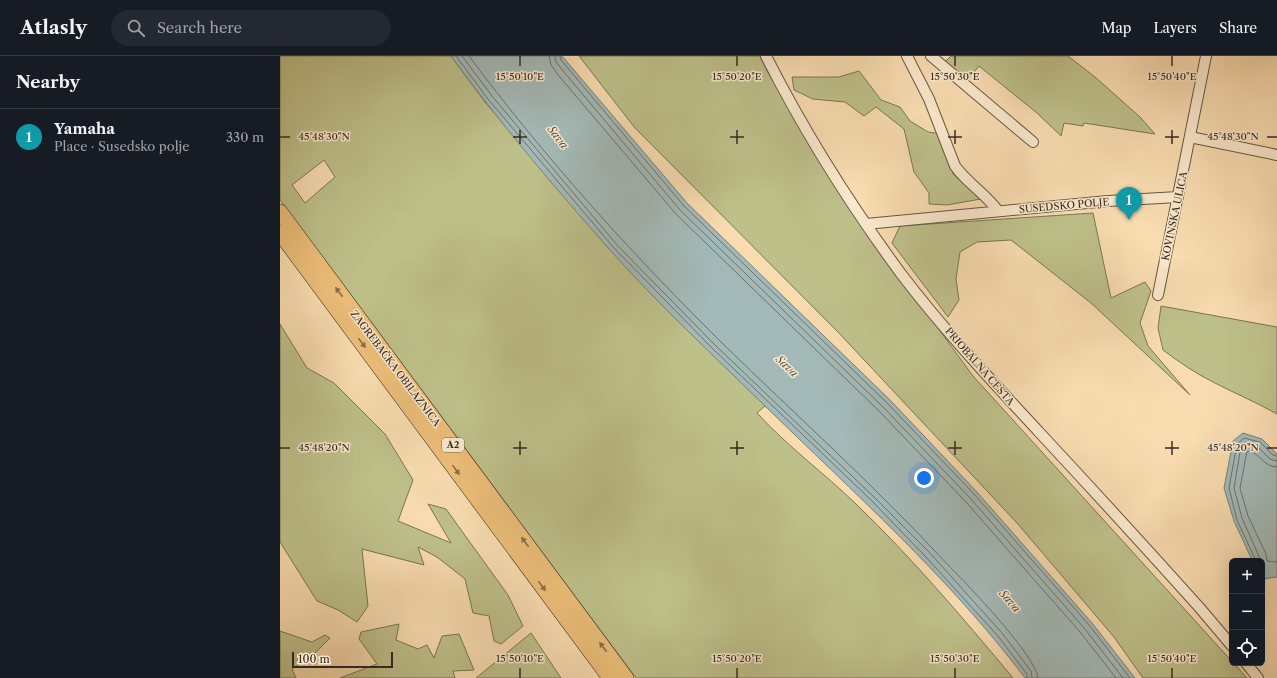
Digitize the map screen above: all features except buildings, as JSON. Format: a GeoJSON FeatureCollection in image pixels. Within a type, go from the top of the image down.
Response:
{"type":"FeatureCollection","features":[{"type":"Feature","properties":{"kind":"highway","name":"ZAGREBAČKA OBILAZNICA"},"geometry":{"type":"LineString","coordinates":[[280,212],[626,678]]}},
{"type":"Feature","properties":{"kind":"highway","name":"ZAGREBAČKA OBILAZNICA"},"geometry":{"type":"LineString","coordinates":[[280,233],[610,678]]}},
{"type":"Feature","properties":{"kind":"street","name":"PRIOBALNA CESTA"},"geometry":{"type":"LineString","coordinates":[[766,56],[789,101],[827,164],[866,224],[903,276],[971,358],[1199,607],[1229,642]]}},
{"type":"Feature","properties":{"kind":"street"},"geometry":{"type":"LineString","coordinates":[[907,56],[929,99],[955,166],[961,174],[991,201],[998,211]]}},
{"type":"Feature","properties":{"kind":"street"},"geometry":{"type":"LineString","coordinates":[[931,56],[1033,142]]}},
{"type":"Feature","properties":{"kind":"street","name":"KOVINSKA ULICA"},"geometry":{"type":"LineString","coordinates":[[1158,295],[1206,56]]}},
{"type":"Feature","properties":{"kind":"street"},"geometry":{"type":"LineString","coordinates":[[1190,137],[1277,155]]}},
{"type":"Feature","properties":{"kind":"street","name":"SUSEDSKO POLJE"},"geometry":{"type":"LineString","coordinates":[[866,224],[998,211],[1178,197]]}},
{"type":"Feature","properties":{"kind":"street"},"geometry":{"type":"LineString","coordinates":[[1248,666],[1258,678]]}},
{"type":"Feature","properties":{"kind":"green space"},"geometry":{"type":"Polygon","coordinates":[[[280,56],[451,56],[485,102],[611,251],[765,406],[757,413],[877,525],[917,567],[1013,678],[636,678],[280,200],[280,56]],[[324,160],[292,185],[305,203],[335,177],[324,160]]]}},
{"type":"Feature","properties":{"kind":"green space"},"geometry":{"type":"Polygon","coordinates":[[[579,56],[760,56],[767,71],[858,219],[973,376],[1229,658],[1229,666],[1236,666],[1247,678],[1143,678],[1114,637],[1017,523],[837,331],[635,128],[579,56]]]}},
{"type":"Feature","properties":{"kind":"green space"},"geometry":{"type":"Polygon","coordinates":[[[951,56],[1068,56],[1095,77],[1140,117],[1155,134],[1084,123],[1083,126],[1064,123],[1061,136],[1037,113],[979,66],[966,82],[944,63],[951,56]]]}},
{"type":"Feature","properties":{"kind":"green space"},"geometry":{"type":"Polygon","coordinates":[[[859,71],[881,100],[900,107],[910,121],[928,132],[943,134],[953,174],[981,199],[947,205],[929,204],[929,193],[914,172],[904,129],[876,107],[864,116],[845,102],[813,99],[794,90],[792,77],[839,77],[859,71]]]}},
{"type":"Feature","properties":{"kind":"green space"},"geometry":{"type":"Polygon","coordinates":[[[1093,213],[1111,298],[1145,282],[1151,291],[1140,323],[1148,346],[1190,395],[1091,303],[1011,240],[977,242],[960,252],[956,279],[959,300],[948,317],[892,243],[900,226],[1093,213]]]}},
{"type":"Feature","properties":{"kind":"green space"},"geometry":{"type":"Polygon","coordinates":[[[1161,306],[1277,327],[1277,414],[1200,375],[1163,350],[1158,328],[1161,306]]]}},
{"type":"Feature","properties":{"kind":"green space"},"geometry":{"type":"Polygon","coordinates":[[[280,324],[307,368],[334,383],[385,434],[413,480],[398,521],[451,543],[428,504],[446,509],[508,595],[523,626],[501,644],[494,641],[489,616],[473,613],[465,579],[437,557],[418,547],[424,565],[362,549],[368,606],[357,622],[338,610],[317,601],[280,542],[280,324]]]}},
{"type":"Feature","properties":{"kind":"green space"},"geometry":{"type":"Polygon","coordinates":[[[399,624],[396,640],[418,649],[427,645],[434,658],[442,636],[459,634],[474,670],[453,671],[455,678],[340,678],[377,664],[359,639],[361,632],[399,624]]]}},
{"type":"Feature","properties":{"kind":"green space"},"geometry":{"type":"Polygon","coordinates":[[[280,631],[312,642],[325,635],[330,638],[315,653],[292,669],[296,678],[280,678],[280,631]]]}},
{"type":"Feature","properties":{"kind":"green space"},"geometry":{"type":"Polygon","coordinates":[[[531,633],[561,678],[476,678],[531,633]]]}},
{"type":"Feature","properties":{"kind":"water","name":"Sava"},"geometry":{"type":"Polygon","coordinates":[[[451,56],[562,56],[687,203],[891,401],[977,492],[1092,623],[1135,678],[1025,678],[964,605],[899,536],[685,328],[628,270],[528,155],[451,56]]]}},
{"type":"Feature","properties":{"kind":"water"},"geometry":{"type":"Polygon","coordinates":[[[1243,433],[1262,439],[1277,454],[1277,577],[1265,579],[1265,558],[1251,558],[1234,521],[1224,488],[1233,441],[1243,433]]]}},
{"type":"Feature","properties":{"kind":"place","name":"Yamaha"},"geometry":{"type":"Point","coordinates":[1129,220]}}]}
